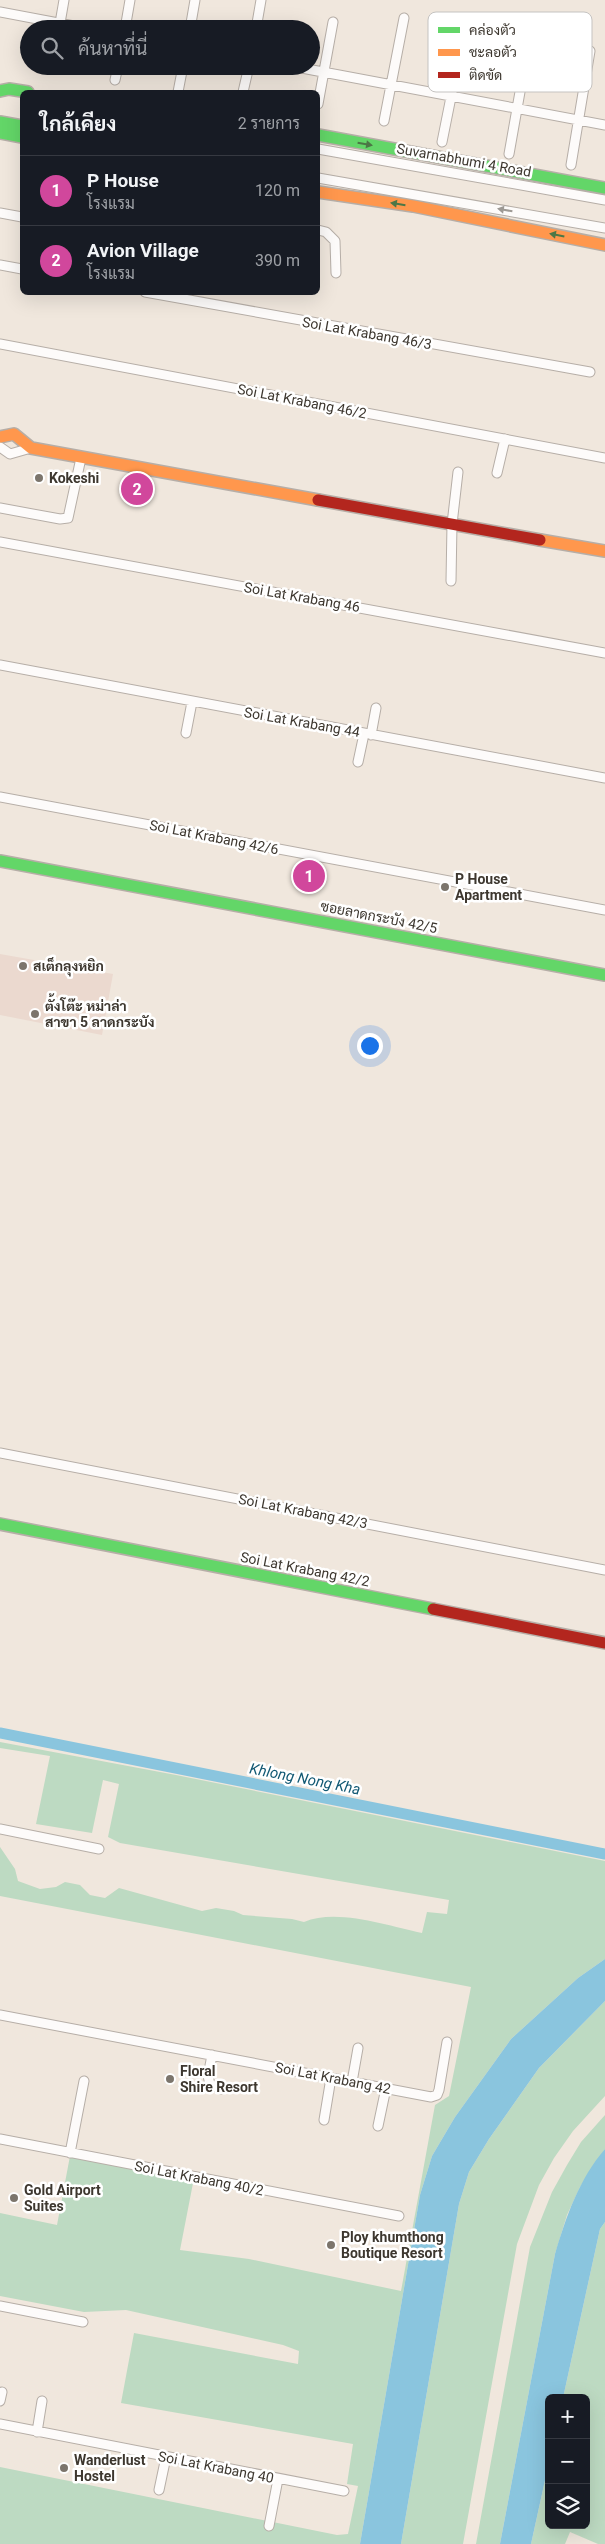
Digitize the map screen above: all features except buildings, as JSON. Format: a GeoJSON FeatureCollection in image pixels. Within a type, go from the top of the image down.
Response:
{"type":"FeatureCollection","features":[{"type":"Feature","properties":{"kind":"street"},"geometry":{"type":"LineString","coordinates":[[60,20],[64,0]]}},
{"type":"Feature","properties":{"kind":"street"},"geometry":{"type":"LineString","coordinates":[[127,20],[130,0]]}},
{"type":"Feature","properties":{"kind":"street"},"geometry":{"type":"LineString","coordinates":[[192,20],[195,0]]}},
{"type":"Feature","properties":{"kind":"street"},"geometry":{"type":"LineString","coordinates":[[258,20],[261,0]]}},
{"type":"Feature","properties":{"kind":"street"},"geometry":{"type":"LineString","coordinates":[[0,13],[32,20]]}},
{"type":"Feature","properties":{"kind":"street"},"geometry":{"type":"LineString","coordinates":[[384,121],[404,18]]}},
{"type":"Feature","properties":{"kind":"street"},"geometry":{"type":"LineString","coordinates":[[320,93],[334,22]]}},
{"type":"Feature","properties":{"kind":"street"},"geometry":{"type":"LineString","coordinates":[[320,71],[605,125]]}},
{"type":"Feature","properties":{"kind":"street"},"geometry":{"type":"LineString","coordinates":[[115,80],[116,75]]}},
{"type":"Feature","properties":{"kind":"street"},"geometry":{"type":"LineString","coordinates":[[178,90],[181,75]]}},
{"type":"Feature","properties":{"kind":"street"},"geometry":{"type":"LineString","coordinates":[[243,90],[247,75]]}},
{"type":"Feature","properties":{"kind":"street"},"geometry":{"type":"LineString","coordinates":[[3,88],[20,91]]}},
{"type":"Feature","properties":{"kind":"street"},"geometry":{"type":"LineString","coordinates":[[442,142],[453,92]]}},
{"type":"Feature","properties":{"kind":"street"},"geometry":{"type":"LineString","coordinates":[[509,154],[521,92]]}},
{"type":"Feature","properties":{"kind":"street"},"geometry":{"type":"LineString","coordinates":[[571,166],[583,92]]}},
{"type":"Feature","properties":{"kind":"street"},"geometry":{"type":"LineString","coordinates":[[0,122],[20,126]]}},
{"type":"Feature","properties":{"kind":"street"},"geometry":{"type":"LineString","coordinates":[[0,133],[20,137]]}},
{"type":"Feature","properties":{"kind":"street"},"geometry":{"type":"LineString","coordinates":[[320,135],[605,188]]}},
{"type":"Feature","properties":{"kind":"street","name":"Suvarnabhumi 4 Road"},"geometry":{"type":"LineString","coordinates":[[320,149],[605,200]]}},
{"type":"Feature","properties":{"kind":"street"},"geometry":{"type":"LineString","coordinates":[[320,178],[605,228]]}},
{"type":"Feature","properties":{"kind":"street"},"geometry":{"type":"LineString","coordinates":[[320,192],[412,206],[605,244]]}},
{"type":"Feature","properties":{"kind":"street"},"geometry":{"type":"LineString","coordinates":[[0,213],[20,217]]}},
{"type":"Feature","properties":{"kind":"street"},"geometry":{"type":"LineString","coordinates":[[320,230],[326,232],[335,241],[336,274]]}},
{"type":"Feature","properties":{"kind":"street"},"geometry":{"type":"LineString","coordinates":[[0,265],[20,269]]}},
{"type":"Feature","properties":{"kind":"street","name":"Soi Lat Krabang 46/3"},"geometry":{"type":"LineString","coordinates":[[162,295],[590,372]]}},
{"type":"Feature","properties":{"kind":"street","name":"Soi Lat Krabang 46/2"},"geometry":{"type":"LineString","coordinates":[[0,344],[605,458]]}},
{"type":"Feature","properties":{"kind":"street"},"geometry":{"type":"LineString","coordinates":[[0,437],[14,434],[31,448]]}},
{"type":"Feature","properties":{"kind":"street"},"geometry":{"type":"LineString","coordinates":[[497,473],[505,439]]}},
{"type":"Feature","properties":{"kind":"street"},"geometry":{"type":"LineString","coordinates":[[0,447],[10,454],[31,448],[605,551]]}},
{"type":"Feature","properties":{"kind":"street"},"geometry":{"type":"LineString","coordinates":[[0,508],[60,519],[68,518],[81,458]]}},
{"type":"Feature","properties":{"kind":"street"},"geometry":{"type":"LineString","coordinates":[[451,582],[452,524],[458,472]]}},
{"type":"Feature","properties":{"kind":"street","name":"Soi Lat Krabang 46"},"geometry":{"type":"LineString","coordinates":[[0,542],[605,653]]}},
{"type":"Feature","properties":{"kind":"street","name":"Soi Lat Krabang 44"},"geometry":{"type":"LineString","coordinates":[[0,665],[605,778]]}},
{"type":"Feature","properties":{"kind":"street"},"geometry":{"type":"LineString","coordinates":[[186,733],[192,702]]}},
{"type":"Feature","properties":{"kind":"street"},"geometry":{"type":"LineString","coordinates":[[358,762],[376,708]]}},
{"type":"Feature","properties":{"kind":"street","name":"Soi Lat Krabang 42/6"},"geometry":{"type":"LineString","coordinates":[[0,797],[605,910]]}},
{"type":"Feature","properties":{"kind":"street","name":"ซอยลาดกระบัง 42/5"},"geometry":{"type":"LineString","coordinates":[[0,861],[605,975]]}},
{"type":"Feature","properties":{"kind":"street","name":"Soi Lat Krabang 42/3"},"geometry":{"type":"LineString","coordinates":[[0,1453],[605,1570]]}},
{"type":"Feature","properties":{"kind":"street","name":"Soi Lat Krabang 42/2"},"geometry":{"type":"LineString","coordinates":[[0,1524],[605,1643]]}},
{"type":"Feature","properties":{"kind":"street"},"geometry":{"type":"LineString","coordinates":[[0,1829],[99,1849]]}},
{"type":"Feature","properties":{"kind":"street","name":"Soi Lat Krabang 42"},"geometry":{"type":"LineString","coordinates":[[0,2015],[431,2097],[437,2095],[447,2042]]}},
{"type":"Feature","properties":{"kind":"street"},"geometry":{"type":"LineString","coordinates":[[352,2082],[358,2048]]}},
{"type":"Feature","properties":{"kind":"street"},"geometry":{"type":"LineString","coordinates":[[212,2055],[208,2076],[210,2084],[221,2088]]}},
{"type":"Feature","properties":{"kind":"street"},"geometry":{"type":"LineString","coordinates":[[324,2120],[332,2078]]}},
{"type":"Feature","properties":{"kind":"street"},"geometry":{"type":"LineString","coordinates":[[70,2153],[84,2081]]}},
{"type":"Feature","properties":{"kind":"street"},"geometry":{"type":"LineString","coordinates":[[378,2126],[386,2088]]}},
{"type":"Feature","properties":{"kind":"street","name":"Soi Lat Krabang 40/2"},"geometry":{"type":"LineString","coordinates":[[0,2139],[399,2216]]}},
{"type":"Feature","properties":{"kind":"street"},"geometry":{"type":"LineString","coordinates":[[0,2306],[83,2322]]}},
{"type":"Feature","properties":{"kind":"street"},"geometry":{"type":"LineString","coordinates":[[37,2432],[42,2401]]}},
{"type":"Feature","properties":{"kind":"street","name":"Soi Lat Krabang 40"},"geometry":{"type":"LineString","coordinates":[[0,2424],[344,2492]]}},
{"type":"Feature","properties":{"kind":"street"},"geometry":{"type":"LineString","coordinates":[[159,2490],[166,2457]]}},
{"type":"Feature","properties":{"kind":"street"},"geometry":{"type":"LineString","coordinates":[[269,2526],[278,2479]]}},
{"type":"Feature","properties":{"kind":"shaded area"},"geometry":{"type":"Polygon","coordinates":[[[0,954],[113,974],[102,1035],[0,1015],[0,954]]]}},
{"type":"Feature","properties":{"kind":"green space"},"geometry":{"type":"Polygon","coordinates":[[[0,1742],[176,1775],[605,1861],[605,1959],[578,1978],[511,2039],[455,2117],[432,2156],[420,2195],[360,2544],[0,2544],[0,2467],[337,2535],[348,2534],[358,2486],[347,2484],[353,2444],[121,2403],[134,2333],[298,2364],[299,2351],[283,2345],[126,2310],[84,2312],[0,2296],[0,2213],[57,2225],[70,2156],[194,2178],[180,2250],[249,2259],[401,2291],[435,2105],[449,2096],[471,1987],[0,1896],[0,1847],[15,1869],[18,1881],[40,1889],[56,1887],[65,1882],[80,1885],[90,1895],[105,1898],[119,1888],[202,1911],[216,1908],[234,1911],[243,1915],[292,1919],[304,1922],[317,1918],[347,1917],[422,1933],[427,1912],[447,1914],[449,1900],[120,1843],[108,1837],[119,1784],[103,1780],[92,1833],[36,1824],[50,1756],[0,1748],[0,1742]]]}},
{"type":"Feature","properties":{"kind":"green space"},"geometry":{"type":"Polygon","coordinates":[[[605,2001],[605,2096],[573,2131],[554,2158],[539,2185],[517,2244],[463,2544],[401,2544],[459,2204],[469,2172],[489,2139],[539,2068],[605,2001]]]}},
{"type":"Feature","properties":{"kind":"green space"},"geometry":{"type":"Polygon","coordinates":[[[605,2115],[605,2149],[580,2187],[567,2215],[555,2254],[500,2544],[476,2544],[530,2247],[552,2192],[567,2165],[581,2142],[605,2115]]]}},
{"type":"Feature","properties":{"kind":"green space"},"geometry":{"type":"Polygon","coordinates":[[[605,2222],[605,2544],[598,2544],[570,2532],[565,2544],[531,2544],[545,2480],[545,2529],[590,2529],[590,2394],[564,2394],[600,2229],[605,2222]]]}},
{"type":"Feature","properties":{"kind":"water"},"geometry":{"type":"Polygon","coordinates":[[[605,1959],[605,2001],[539,2068],[489,2139],[469,2172],[459,2204],[401,2544],[360,2544],[420,2195],[432,2156],[455,2117],[511,2039],[578,1978],[605,1959]]]}},
{"type":"Feature","properties":{"kind":"water"},"geometry":{"type":"Polygon","coordinates":[[[605,2149],[605,2222],[600,2229],[564,2394],[545,2394],[545,2480],[531,2544],[500,2544],[555,2254],[574,2199],[605,2149]]]}},
{"type":"Feature","properties":{"kind":"waterway","name":"Khlong Nong Kha"},"geometry":{"type":"LineString","coordinates":[[0,1733],[605,1854]]}},
{"type":"Feature","properties":{"kind":"traffic: fast"},"geometry":{"type":"LineString","coordinates":[[0,91],[9,89],[20,91]]}},
{"type":"Feature","properties":{"kind":"traffic: fast"},"geometry":{"type":"LineString","coordinates":[[0,122],[20,126]]}},
{"type":"Feature","properties":{"kind":"traffic: fast"},"geometry":{"type":"LineString","coordinates":[[0,133],[20,137]]}},
{"type":"Feature","properties":{"kind":"traffic: fast"},"geometry":{"type":"LineString","coordinates":[[320,135],[605,188]]}},
{"type":"Feature","properties":{"kind":"traffic: fast"},"geometry":{"type":"LineString","coordinates":[[0,861],[605,975]]}},
{"type":"Feature","properties":{"kind":"traffic: fast"},"geometry":{"type":"LineString","coordinates":[[0,1524],[433,1609]]}},
{"type":"Feature","properties":{"kind":"traffic: slow"},"geometry":{"type":"LineString","coordinates":[[320,192],[413,206],[605,245]]}},
{"type":"Feature","properties":{"kind":"traffic: slow"},"geometry":{"type":"LineString","coordinates":[[0,437],[14,434],[31,448],[318,500]]}},
{"type":"Feature","properties":{"kind":"traffic: slow"},"geometry":{"type":"LineString","coordinates":[[540,540],[605,551]]}},
{"type":"Feature","properties":{"kind":"traffic: jam"},"geometry":{"type":"LineString","coordinates":[[318,500],[540,540]]}},
{"type":"Feature","properties":{"kind":"traffic: jam"},"geometry":{"type":"LineString","coordinates":[[433,1609],[605,1643]]}},
{"type":"Feature","properties":{"kind":"place","name":"Kokeshi"},"geometry":{"type":"Point","coordinates":[39,478]}},
{"type":"Feature","properties":{"kind":"place","name":"Avion Village"},"geometry":{"type":"Point","coordinates":[137,489]}},
{"type":"Feature","properties":{"kind":"place","name":"P House"},"geometry":{"type":"Point","coordinates":[309,876]}},
{"type":"Feature","properties":{"kind":"place","name":"P House Apartment"},"geometry":{"type":"Point","coordinates":[445,887]}},
{"type":"Feature","properties":{"kind":"place","name":"สเต็กลุงหยิก"},"geometry":{"type":"Point","coordinates":[23,966]}},
{"type":"Feature","properties":{"kind":"place","name":"ตั้งโต๊ะ หม่าล่า สาขา 5 ลาดกระบัง"},"geometry":{"type":"Point","coordinates":[35,1014]}},
{"type":"Feature","properties":{"kind":"place","name":"Floral Shire Resort"},"geometry":{"type":"Point","coordinates":[170,2079]}},
{"type":"Feature","properties":{"kind":"place","name":"Gold Airport Suites"},"geometry":{"type":"Point","coordinates":[14,2198]}},
{"type":"Feature","properties":{"kind":"place","name":"Ploy khumthong Boutique Resort"},"geometry":{"type":"Point","coordinates":[331,2245]}},
{"type":"Feature","properties":{"kind":"place","name":"Wanderlust Hostel"},"geometry":{"type":"Point","coordinates":[64,2468]}}]}
